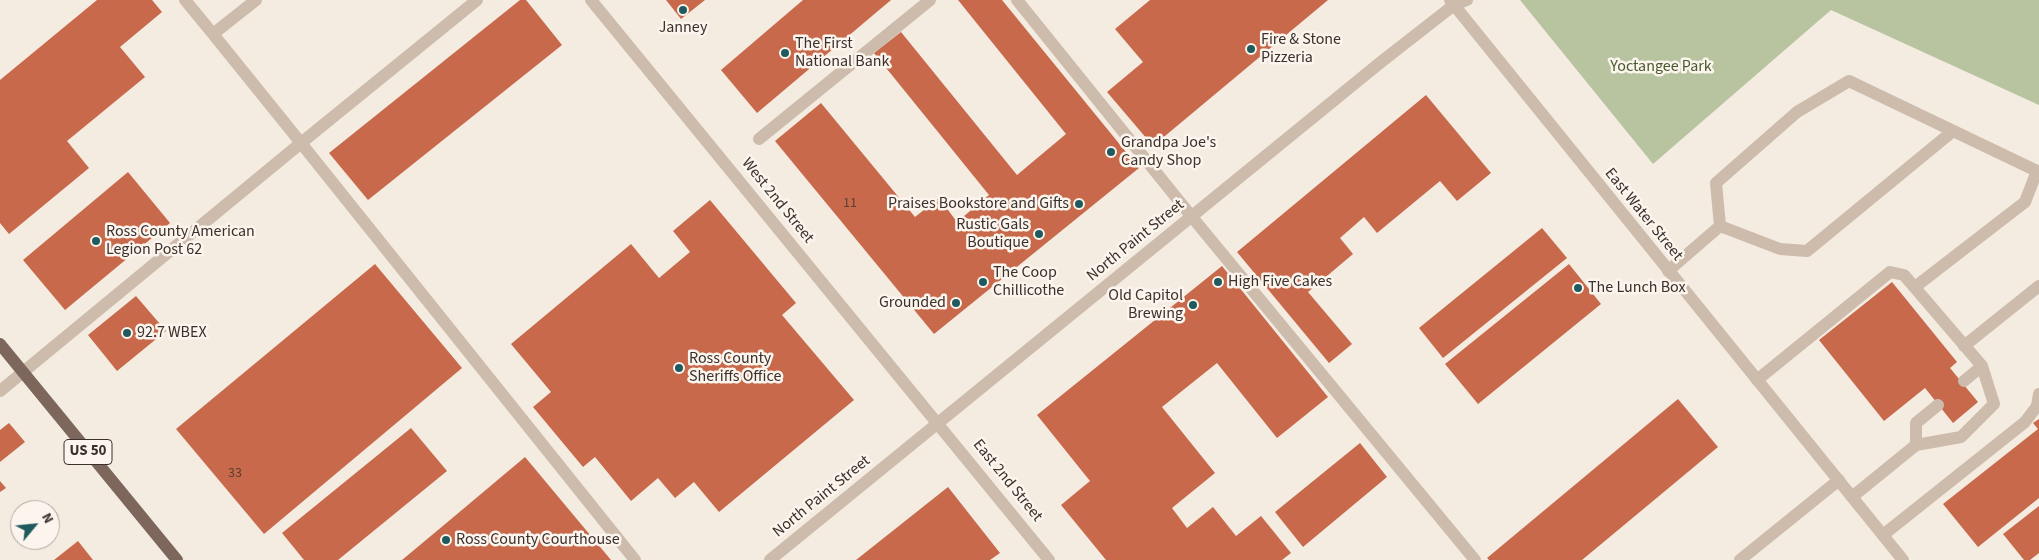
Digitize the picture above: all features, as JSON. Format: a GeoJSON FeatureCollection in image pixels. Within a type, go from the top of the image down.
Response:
{"type":"FeatureCollection","features":[{"type":"Feature","properties":{"kind":"main road","name":"US 50"},"geometry":{"type":"LineString","coordinates":[[0,344],[177,560]]}},
{"type":"Feature","properties":{"kind":"street"},"geometry":{"type":"LineString","coordinates":[[185,0],[635,560]]}},
{"type":"Feature","properties":{"kind":"street"},"geometry":{"type":"LineString","coordinates":[[213,34],[256,0]]}},
{"type":"Feature","properties":{"kind":"street"},"geometry":{"type":"LineString","coordinates":[[0,391],[477,0]]}},
{"type":"Feature","properties":{"kind":"street","name":"West 2nd Street"},"geometry":{"type":"LineString","coordinates":[[591,0],[938,423]]}},
{"type":"Feature","properties":{"kind":"street"},"geometry":{"type":"LineString","coordinates":[[758,139],[930,0]]}},
{"type":"Feature","properties":{"kind":"street"},"geometry":{"type":"LineString","coordinates":[[1017,0],[1475,560]]}},
{"type":"Feature","properties":{"kind":"street","name":"North Paint Street"},"geometry":{"type":"LineString","coordinates":[[770,560],[1453,2],[1467,0]]}},
{"type":"Feature","properties":{"kind":"street","name":"East Water Street"},"geometry":{"type":"LineString","coordinates":[[1453,2],[1668,271],[1904,560]]}},
{"type":"Feature","properties":{"kind":"street"},"geometry":{"type":"LineString","coordinates":[[1720,226],[1716,183],[1797,112],[1849,81],[2038,172],[2024,202],[1915,287]]}},
{"type":"Feature","properties":{"kind":"street"},"geometry":{"type":"LineString","coordinates":[[1720,226],[1780,249],[1807,251],[1953,131]]}},
{"type":"Feature","properties":{"kind":"street"},"geometry":{"type":"LineString","coordinates":[[1668,271],[1720,226]]}},
{"type":"Feature","properties":{"kind":"street"},"geometry":{"type":"LineString","coordinates":[[1757,380],[1890,272],[1904,274],[1982,366],[1994,404],[1961,438],[1916,445],[1852,497]]}},
{"type":"Feature","properties":{"kind":"street"},"geometry":{"type":"LineString","coordinates":[[1964,346],[2039,286]]}},
{"type":"Feature","properties":{"kind":"street"},"geometry":{"type":"LineString","coordinates":[[1964,381],[1982,366]]}},
{"type":"Feature","properties":{"kind":"street"},"geometry":{"type":"LineString","coordinates":[[1883,535],[2025,422],[2038,406],[2039,394]]}},
{"type":"Feature","properties":{"kind":"street"},"geometry":{"type":"LineString","coordinates":[[1916,445],[1916,422],[1938,404]]}},
{"type":"Feature","properties":{"kind":"street","name":"East 2nd Street"},"geometry":{"type":"LineString","coordinates":[[938,423],[1049,560]]}},
{"type":"Feature","properties":{"kind":"street"},"geometry":{"type":"LineString","coordinates":[[1740,560],[1839,480]]}},
{"type":"Feature","properties":{"kind":"green space","name":"Yoctangee Park"},"geometry":{"type":"Polygon","coordinates":[[[1520,0],[2039,0],[2039,105],[1831,10],[1653,164],[1520,0]]]}},
{"type":"Feature","properties":{"kind":"building"},"geometry":{"type":"Polygon","coordinates":[[[97,0],[152,0],[162,12],[120,47],[145,77],[67,141],[89,168],[9,234],[0,223],[0,80],[97,0]]]}},
{"type":"Feature","properties":{"kind":"building"},"geometry":{"type":"Polygon","coordinates":[[[520,0],[526,0],[562,45],[368,200],[329,153],[520,0]]]}},
{"type":"Feature","properties":{"kind":"building","name":"Janney"},"geometry":{"type":"Polygon","coordinates":[[[666,0],[705,0],[681,19],[666,0]]]}},
{"type":"Feature","properties":{"kind":"building","name":"The First National Bank"},"geometry":{"type":"Polygon","coordinates":[[[803,0],[891,0],[757,113],[721,70],[803,0]]]}},
{"type":"Feature","properties":{"kind":"building"},"geometry":{"type":"Polygon","coordinates":[[[958,0],[1002,0],[1139,168],[934,334],[775,141],[821,103],[915,217],[939,198],[957,222],[989,195],[874,53],[901,32],[1017,175],[1066,134],[958,0]]]}},
{"type":"Feature","properties":{"kind":"building"},"geometry":{"type":"Polygon","coordinates":[[[1150,0],[1328,0],[1153,146],[1107,92],[1143,62],[1115,29],[1150,0]]]}},
{"type":"Feature","properties":{"kind":"building"},"geometry":{"type":"Polygon","coordinates":[[[1426,95],[1491,173],[1457,201],[1440,181],[1377,233],[1364,217],[1340,238],[1353,254],[1308,292],[1352,344],[1329,363],[1237,252],[1426,95]]]}},
{"type":"Feature","properties":{"kind":"building","name":"Ross County American Legion Post 62"},"geometry":{"type":"Polygon","coordinates":[[[128,172],[170,223],[65,310],[23,260],[128,172]]]}},
{"type":"Feature","properties":{"kind":"building","name":"Ross County Sheriffs Office"},"geometry":{"type":"Polygon","coordinates":[[[710,200],[796,303],[782,315],[854,400],[719,512],[694,482],[675,498],[658,478],[631,501],[595,457],[583,467],[533,407],[551,392],[511,344],[631,244],[659,278],[690,252],[673,231],[710,200]]]}},
{"type":"Feature","properties":{"kind":"building"},"geometry":{"type":"Polygon","coordinates":[[[1542,228],[1567,258],[1443,358],[1419,328],[1542,228]]]}},
{"type":"Feature","properties":{"kind":"building"},"geometry":{"type":"Polygon","coordinates":[[[375,264],[462,368],[264,534],[176,429],[375,264]]]}},
{"type":"Feature","properties":{"kind":"building"},"geometry":{"type":"Polygon","coordinates":[[[1569,264],[1601,304],[1478,404],[1445,364],[1569,264]]]}},
{"type":"Feature","properties":{"kind":"building"},"geometry":{"type":"Polygon","coordinates":[[[1222,266],[1328,397],[1277,438],[1217,363],[1162,407],[1215,473],[1172,508],[1187,528],[1213,507],[1236,536],[1261,516],[1291,553],[1282,560],[1106,560],[1061,505],[1090,481],[1037,415],[1222,266]]]}},
{"type":"Feature","properties":{"kind":"building"},"geometry":{"type":"Polygon","coordinates":[[[1892,282],[1957,362],[1950,368],[1978,402],[1953,423],[1925,388],[1884,421],[1819,340],[1892,282]]]}},
{"type":"Feature","properties":{"kind":"building","name":"92.7 WBEX"},"geometry":{"type":"Polygon","coordinates":[[[136,296],[166,331],[117,371],[88,335],[136,296]]]}},
{"type":"Feature","properties":{"kind":"building"},"geometry":{"type":"Polygon","coordinates":[[[1678,399],[1718,447],[1582,560],[1489,560],[1487,558],[1678,399]]]}},
{"type":"Feature","properties":{"kind":"building"},"geometry":{"type":"Polygon","coordinates":[[[2039,419],[2039,498],[1978,547],[1943,504],[2038,429],[2033,423],[2039,419]]]}},
{"type":"Feature","properties":{"kind":"building"},"geometry":{"type":"Polygon","coordinates":[[[9,423],[25,442],[0,462],[0,430],[9,423]]]}},
{"type":"Feature","properties":{"kind":"building"},"geometry":{"type":"Polygon","coordinates":[[[411,428],[447,471],[338,560],[304,560],[282,533],[411,428]]]}},
{"type":"Feature","properties":{"kind":"building"},"geometry":{"type":"Polygon","coordinates":[[[1360,443],[1387,477],[1303,547],[1275,512],[1360,443]]]}},
{"type":"Feature","properties":{"kind":"building"},"geometry":{"type":"Polygon","coordinates":[[[525,457],[611,560],[402,560],[450,520],[525,457]]]}},
{"type":"Feature","properties":{"kind":"building"},"geometry":{"type":"Polygon","coordinates":[[[0,481],[6,488],[0,492],[0,481]]]}},
{"type":"Feature","properties":{"kind":"building"},"geometry":{"type":"Polygon","coordinates":[[[948,487],[1000,553],[990,560],[856,560],[948,487]]]}},
{"type":"Feature","properties":{"kind":"building"},"geometry":{"type":"Polygon","coordinates":[[[2039,506],[2039,553],[2030,560],[2024,560],[2003,534],[2039,506]]]}},
{"type":"Feature","properties":{"kind":"building"},"geometry":{"type":"Polygon","coordinates":[[[78,541],[93,560],[54,560],[78,541]]]}},
{"type":"Feature","properties":{"kind":"place","name":"Janney"},"geometry":{"type":"Point","coordinates":[683,10]}},
{"type":"Feature","properties":{"kind":"place","name":"Fire & Stone Pizzeria"},"geometry":{"type":"Point","coordinates":[1251,49]}},
{"type":"Feature","properties":{"kind":"place","name":"The First National Bank"},"geometry":{"type":"Point","coordinates":[785,53]}},
{"type":"Feature","properties":{"kind":"place","name":"Grandpa Joe's Candy Shop"},"geometry":{"type":"Point","coordinates":[1111,152]}},
{"type":"Feature","properties":{"kind":"place","name":"Praises Bookstore and Gifts"},"geometry":{"type":"Point","coordinates":[1079,204]}},
{"type":"Feature","properties":{"kind":"place","name":"Rustic Gals Boutique"},"geometry":{"type":"Point","coordinates":[1039,234]}},
{"type":"Feature","properties":{"kind":"place","name":"Ross County American Legion Post 62"},"geometry":{"type":"Point","coordinates":[96,241]}},
{"type":"Feature","properties":{"kind":"place","name":"The Coop Chillicothe"},"geometry":{"type":"Point","coordinates":[983,282]}},
{"type":"Feature","properties":{"kind":"place","name":"High Five Cakes"},"geometry":{"type":"Point","coordinates":[1218,282]}},
{"type":"Feature","properties":{"kind":"place","name":"The Lunch Box"},"geometry":{"type":"Point","coordinates":[1578,288]}},
{"type":"Feature","properties":{"kind":"place","name":"Grounded"},"geometry":{"type":"Point","coordinates":[956,303]}},
{"type":"Feature","properties":{"kind":"place","name":"Old Capitol Brewing"},"geometry":{"type":"Point","coordinates":[1193,305]}},
{"type":"Feature","properties":{"kind":"place","name":"92.7 WBEX"},"geometry":{"type":"Point","coordinates":[127,333]}},
{"type":"Feature","properties":{"kind":"place","name":"Ross County Sheriffs Office"},"geometry":{"type":"Point","coordinates":[679,368]}},
{"type":"Feature","properties":{"kind":"place","name":"Ross County Courthouse"},"geometry":{"type":"Point","coordinates":[446,540]}}]}
